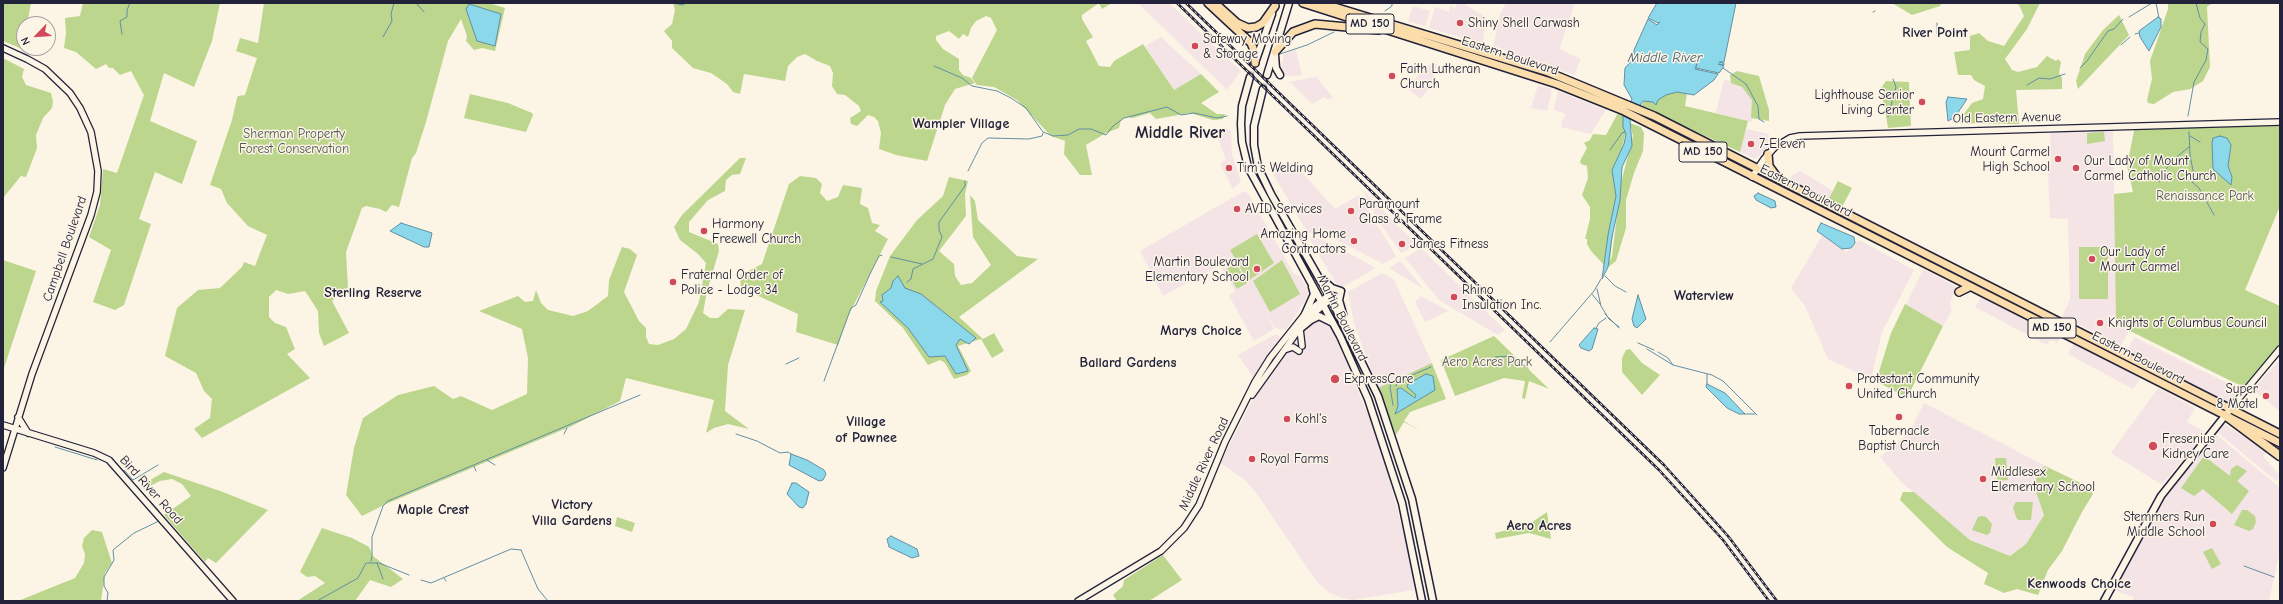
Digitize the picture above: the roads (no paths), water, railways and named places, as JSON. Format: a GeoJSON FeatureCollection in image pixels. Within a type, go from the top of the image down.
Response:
{"type":"FeatureCollection","features":[{"type":"Feature","properties":{"kind":"highway"},"geometry":{"type":"LineString","coordinates":[[2228,412],[2280,456]]}},
{"type":"Feature","properties":{"kind":"main road"},"geometry":{"type":"LineString","coordinates":[[1208,3],[1251,43],[1255,53],[1255,63]]}},
{"type":"Feature","properties":{"kind":"main road"},"geometry":{"type":"LineString","coordinates":[[1215,3],[1237,23],[1248,28],[1256,27],[1263,23],[1275,5]]}},
{"type":"Feature","properties":{"kind":"main road"},"geometry":{"type":"LineString","coordinates":[[1289,3],[1267,75],[1271,73],[1280,75],[1276,68],[1275,52],[1293,32],[1315,24],[1331,24],[1402,34]]}},
{"type":"Feature","properties":{"kind":"main road","name":"Eastern Boulevard"},"geometry":{"type":"LineString","coordinates":[[1303,3],[1557,84],[1622,110],[1958,282],[1960,285],[1959,292],[1969,287],[2228,412],[2280,434]]}},
{"type":"Feature","properties":{"kind":"main road","name":"Eastern Boulevard"},"geometry":{"type":"LineString","coordinates":[[1321,3],[1548,72],[1639,109],[1859,220],[2228,412],[2280,443]]}},
{"type":"Feature","properties":{"kind":"main road"},"geometry":{"type":"LineString","coordinates":[[1255,63],[1275,5]]}},
{"type":"Feature","properties":{"kind":"main road","name":"Martin Boulevard"},"geometry":{"type":"LineString","coordinates":[[1250,77],[1241,112],[1241,132],[1245,159],[1256,184],[1323,303],[1356,368],[1390,460],[1410,534],[1422,601]]}},
{"type":"Feature","properties":{"kind":"main road","name":"Martin Boulevard"},"geometry":{"type":"LineString","coordinates":[[1263,89],[1254,126],[1254,145],[1258,167],[1330,297],[1357,349],[1378,396],[1399,455],[1419,527],[1434,601]]}},
{"type":"Feature","properties":{"kind":"main road"},"geometry":{"type":"LineString","coordinates":[[1768,154],[1769,166],[1780,180]]}},
{"type":"Feature","properties":{"kind":"main road"},"geometry":{"type":"LineString","coordinates":[[1823,212],[1851,222],[1859,220]]}},
{"type":"Feature","properties":{"kind":"main road"},"geometry":{"type":"LineString","coordinates":[[1320,278],[1332,288],[1341,291],[1339,300],[1340,308],[1357,349]]}},
{"type":"Feature","properties":{"kind":"main road"},"geometry":{"type":"LineString","coordinates":[[1305,314],[1314,294],[1311,282]]}},
{"type":"Feature","properties":{"kind":"main road"},"geometry":{"type":"LineString","coordinates":[[1300,329],[1310,320],[1319,316],[1333,323]]}},
{"type":"Feature","properties":{"kind":"main road"},"geometry":{"type":"LineString","coordinates":[[2104,601],[2161,496],[2228,412]]}},
{"type":"Feature","properties":{"kind":"street","name":"Campbell Boulevard"},"geometry":{"type":"LineString","coordinates":[[3,48],[39,65],[70,93],[89,126],[95,144],[98,165],[97,186],[93,207],[32,374],[3,468]]}},
{"type":"Feature","properties":{"kind":"street","name":"Old Eastern Avenue"},"geometry":{"type":"LineString","coordinates":[[1752,177],[1756,168],[1780,143],[1790,138],[1815,135],[2280,122]]}},
{"type":"Feature","properties":{"kind":"street","name":"Middle River Road"},"geometry":{"type":"LineString","coordinates":[[1247,401],[1309,317],[1330,297]]}},
{"type":"Feature","properties":{"kind":"street","name":"Middle River Road"},"geometry":{"type":"LineString","coordinates":[[1078,601],[1161,551],[1184,528],[1199,505],[1225,442],[1247,401],[1255,382],[1270,358],[1305,314],[1323,303]]}},
{"type":"Feature","properties":{"kind":"street"},"geometry":{"type":"LineString","coordinates":[[1284,350],[1293,347],[1301,348],[1300,329]]}},
{"type":"Feature","properties":{"kind":"street"},"geometry":{"type":"LineString","coordinates":[[2228,412],[2280,349]]}},
{"type":"Feature","properties":{"kind":"street"},"geometry":{"type":"LineString","coordinates":[[18,417],[28,433]]}},
{"type":"Feature","properties":{"kind":"street","name":"Bird River Road"},"geometry":{"type":"LineString","coordinates":[[3,425],[94,453],[113,463],[233,601]]}},
{"type":"Feature","properties":{"kind":"water","name":"Middle River"},"geometry":{"type":"Polygon","coordinates":[[[1657,3],[1736,3],[1724,62],[1719,62],[1724,63],[1724,65],[1718,64],[1724,66],[1719,73],[1696,68],[1697,63],[1695,69],[1718,74],[1714,80],[1694,95],[1677,92],[1666,95],[1658,100],[1656,105],[1653,102],[1643,101],[1630,119],[1632,146],[1622,167],[1620,200],[1612,237],[1608,267],[1602,279],[1608,235],[1616,196],[1612,170],[1624,144],[1626,134],[1623,127],[1623,117],[1632,99],[1624,85],[1625,68],[1634,58],[1634,50],[1648,19],[1657,25],[1660,22],[1658,23],[1648,18],[1657,3]]]}},
{"type":"Feature","properties":{"kind":"water"},"geometry":{"type":"Polygon","coordinates":[[[469,4],[501,14],[495,46],[477,41],[466,9],[469,4]]]}},
{"type":"Feature","properties":{"kind":"water"},"geometry":{"type":"Polygon","coordinates":[[[2158,17],[2161,19],[2161,27],[2149,51],[2140,37],[2139,31],[2158,17]]]}},
{"type":"Feature","properties":{"kind":"water"},"geometry":{"type":"Polygon","coordinates":[[[1948,97],[1967,99],[1955,117],[1948,121],[1946,102],[1948,97]]]}},
{"type":"Feature","properties":{"kind":"water"},"geometry":{"type":"Polygon","coordinates":[[[2220,136],[2227,138],[2231,145],[2228,166],[2232,177],[2231,185],[2213,169],[2213,138],[2220,136]]]}},
{"type":"Feature","properties":{"kind":"water"},"geometry":{"type":"Polygon","coordinates":[[[1758,193],[1775,201],[1776,207],[1771,208],[1756,200],[1754,196],[1758,193]]]}},
{"type":"Feature","properties":{"kind":"water"},"geometry":{"type":"Polygon","coordinates":[[[401,223],[432,233],[429,247],[424,247],[390,231],[401,223]]]}},
{"type":"Feature","properties":{"kind":"water"},"geometry":{"type":"Polygon","coordinates":[[[1821,223],[1854,237],[1855,243],[1851,248],[1842,249],[1817,231],[1821,223]]]}},
{"type":"Feature","properties":{"kind":"water"},"geometry":{"type":"Polygon","coordinates":[[[898,276],[905,288],[921,294],[976,338],[969,344],[960,339],[956,345],[968,371],[956,374],[945,356],[929,357],[908,328],[880,302],[883,301],[882,295],[891,288],[893,281],[898,276]]]}},
{"type":"Feature","properties":{"kind":"water"},"geometry":{"type":"Polygon","coordinates":[[[1638,295],[1646,319],[1637,328],[1634,326],[1632,319],[1638,295]]]}},
{"type":"Feature","properties":{"kind":"water"},"geometry":{"type":"Polygon","coordinates":[[[1594,328],[1598,329],[1592,349],[1589,351],[1581,348],[1579,345],[1594,328]]]}},
{"type":"Feature","properties":{"kind":"water"},"geometry":{"type":"Polygon","coordinates":[[[1426,374],[1433,376],[1435,390],[1395,414],[1398,406],[1397,389],[1401,388],[1415,398],[1416,395],[1407,387],[1408,384],[1426,374]]]}},
{"type":"Feature","properties":{"kind":"water"},"geometry":{"type":"Polygon","coordinates":[[[1707,384],[1725,393],[1745,414],[1739,414],[1727,408],[1706,387],[1707,384]]]}},
{"type":"Feature","properties":{"kind":"water"},"geometry":{"type":"Polygon","coordinates":[[[791,454],[807,460],[824,470],[826,474],[823,480],[819,481],[789,465],[791,454]]]}},
{"type":"Feature","properties":{"kind":"water"},"geometry":{"type":"Polygon","coordinates":[[[792,483],[796,483],[809,492],[806,504],[803,508],[799,507],[787,494],[792,483]]]}},
{"type":"Feature","properties":{"kind":"water"},"geometry":{"type":"Polygon","coordinates":[[[891,536],[917,549],[919,556],[912,558],[889,547],[887,539],[891,536]]]}},
{"type":"Feature","properties":{"kind":"waterway"},"geometry":{"type":"LineString","coordinates":[[122,34],[120,21],[127,17],[127,10],[130,3]]}},
{"type":"Feature","properties":{"kind":"waterway"},"geometry":{"type":"LineString","coordinates":[[383,37],[392,21],[391,14],[394,3]]}},
{"type":"Feature","properties":{"kind":"waterway"},"geometry":{"type":"LineString","coordinates":[[416,3],[424,12]]}},
{"type":"Feature","properties":{"kind":"waterway"},"geometry":{"type":"LineString","coordinates":[[673,3],[683,5],[686,3]]}},
{"type":"Feature","properties":{"kind":"waterway"},"geometry":{"type":"LineString","coordinates":[[1385,11],[1392,6],[1392,3]]}},
{"type":"Feature","properties":{"kind":"waterway"},"geometry":{"type":"LineString","coordinates":[[2129,17],[2152,3]]}},
{"type":"Feature","properties":{"kind":"waterway"},"geometry":{"type":"LineString","coordinates":[[2156,3],[2159,18]]}},
{"type":"Feature","properties":{"kind":"waterway"},"geometry":{"type":"LineString","coordinates":[[2188,116],[2194,82],[2206,60],[2208,49],[2200,42],[2201,32],[2205,24],[2200,18],[2196,3]]}},
{"type":"Feature","properties":{"kind":"waterway"},"geometry":{"type":"LineString","coordinates":[[2080,68],[2087,61],[2108,31],[2114,29],[2123,19]]}},
{"type":"Feature","properties":{"kind":"waterway"},"geometry":{"type":"LineString","coordinates":[[1937,23],[1937,34]]}},
{"type":"Feature","properties":{"kind":"waterway"},"geometry":{"type":"LineString","coordinates":[[1280,54],[1307,45],[1334,32]]}},
{"type":"Feature","properties":{"kind":"waterway"},"geometry":{"type":"LineString","coordinates":[[2135,34],[2139,33]]}},
{"type":"Feature","properties":{"kind":"waterway"},"geometry":{"type":"LineString","coordinates":[[2121,45],[2130,37]]}},
{"type":"Feature","properties":{"kind":"waterway"},"geometry":{"type":"LineString","coordinates":[[934,66],[962,78],[972,86],[997,91],[1011,98],[1026,108],[1043,132],[1053,136],[1068,135],[1079,129],[1091,129],[1106,135],[1113,126],[1124,118],[1167,107],[1181,115],[1194,113],[1217,118],[1227,116]]}},
{"type":"Feature","properties":{"kind":"waterway"},"geometry":{"type":"LineString","coordinates":[[1723,68],[1746,84],[1758,106],[1759,119],[1764,122]]}},
{"type":"Feature","properties":{"kind":"waterway"},"geometry":{"type":"LineString","coordinates":[[2027,85],[2039,78],[2050,79],[2065,74]]}},
{"type":"Feature","properties":{"kind":"waterway"},"geometry":{"type":"LineString","coordinates":[[1888,117],[1896,87],[1893,79]]}},
{"type":"Feature","properties":{"kind":"waterway"},"geometry":{"type":"LineString","coordinates":[[1610,150],[1622,133],[1625,132]]}},
{"type":"Feature","properties":{"kind":"waterway"},"geometry":{"type":"LineString","coordinates":[[2189,132],[2190,155],[2194,176],[2191,181],[2199,188],[2214,215]]}},
{"type":"Feature","properties":{"kind":"waterway"},"geometry":{"type":"LineString","coordinates":[[968,171],[982,143],[988,138],[1029,139],[1042,136],[1043,133]]}},
{"type":"Feature","properties":{"kind":"waterway"},"geometry":{"type":"LineString","coordinates":[[2190,136],[2200,142]]}},
{"type":"Feature","properties":{"kind":"waterway"},"geometry":{"type":"LineString","coordinates":[[2159,182],[2160,177],[2173,160],[2189,147]]}},
{"type":"Feature","properties":{"kind":"waterway"},"geometry":{"type":"LineString","coordinates":[[907,282],[911,279],[913,269],[933,259],[942,237],[939,230],[939,222],[965,186],[965,181]]}},
{"type":"Feature","properties":{"kind":"waterway"},"geometry":{"type":"LineString","coordinates":[[1769,181],[1826,207]]}},
{"type":"Feature","properties":{"kind":"waterway"},"geometry":{"type":"LineString","coordinates":[[824,381],[851,308],[856,305],[879,256],[882,255]]}},
{"type":"Feature","properties":{"kind":"waterway"},"geometry":{"type":"LineString","coordinates":[[891,257],[922,264]]}},
{"type":"Feature","properties":{"kind":"waterway"},"geometry":{"type":"LineString","coordinates":[[1605,276],[1615,286],[1626,292]]}},
{"type":"Feature","properties":{"kind":"waterway","name":"Middle River"},"geometry":{"type":"LineString","coordinates":[[1550,342],[1594,291],[1601,279]]}},
{"type":"Feature","properties":{"kind":"waterway"},"geometry":{"type":"LineString","coordinates":[[1597,289],[1601,306],[1609,319],[1619,327]]}},
{"type":"Feature","properties":{"kind":"waterway"},"geometry":{"type":"LineString","coordinates":[[1592,294],[1600,304]]}},
{"type":"Feature","properties":{"kind":"waterway"},"geometry":{"type":"LineString","coordinates":[[1605,314],[1619,328]]}},
{"type":"Feature","properties":{"kind":"waterway"},"geometry":{"type":"LineString","coordinates":[[1596,328],[1599,323],[1606,318]]}},
{"type":"Feature","properties":{"kind":"waterway"},"geometry":{"type":"LineString","coordinates":[[1638,343],[1654,350]]}},
{"type":"Feature","properties":{"kind":"waterway"},"geometry":{"type":"LineString","coordinates":[[1647,349],[1673,365]]}},
{"type":"Feature","properties":{"kind":"waterway"},"geometry":{"type":"LineString","coordinates":[[1658,352],[1668,358],[1673,365],[1712,375],[1723,381],[1757,415]]}},
{"type":"Feature","properties":{"kind":"waterway","name":"Middle River"},"geometry":{"type":"LineString","coordinates":[[1495,357],[1512,356],[1528,368]]}},
{"type":"Feature","properties":{"kind":"waterway"},"geometry":{"type":"LineString","coordinates":[[786,364],[799,358]]}},
{"type":"Feature","properties":{"kind":"waterway","name":"Middle River"},"geometry":{"type":"LineString","coordinates":[[1393,405],[1390,387],[1391,384],[1431,367]]}},
{"type":"Feature","properties":{"kind":"waterway"},"geometry":{"type":"LineString","coordinates":[[1707,374],[1707,384]]}},
{"type":"Feature","properties":{"kind":"waterway"},"geometry":{"type":"LineString","coordinates":[[372,555],[372,537],[383,506],[388,501],[640,395]]}},
{"type":"Feature","properties":{"kind":"waterway"},"geometry":{"type":"LineString","coordinates":[[1745,414],[1755,414]]}},
{"type":"Feature","properties":{"kind":"waterway"},"geometry":{"type":"LineString","coordinates":[[564,434],[567,428]]}},
{"type":"Feature","properties":{"kind":"waterway"},"geometry":{"type":"LineString","coordinates":[[736,434],[757,441],[780,453],[788,452],[791,454]]}},
{"type":"Feature","properties":{"kind":"waterway"},"geometry":{"type":"LineString","coordinates":[[58,439],[79,445]]}},
{"type":"Feature","properties":{"kind":"waterway"},"geometry":{"type":"LineString","coordinates":[[55,447],[97,460]]}},
{"type":"Feature","properties":{"kind":"waterway"},"geometry":{"type":"LineString","coordinates":[[83,447],[88,448]]}},
{"type":"Feature","properties":{"kind":"waterway"},"geometry":{"type":"LineString","coordinates":[[97,451],[113,459]]}},
{"type":"Feature","properties":{"kind":"waterway"},"geometry":{"type":"LineString","coordinates":[[487,460],[495,465]]}},
{"type":"Feature","properties":{"kind":"waterway"},"geometry":{"type":"LineString","coordinates":[[124,470],[133,480],[158,465]]}},
{"type":"Feature","properties":{"kind":"waterway"},"geometry":{"type":"LineString","coordinates":[[474,466],[476,471]]}},
{"type":"Feature","properties":{"kind":"waterway"},"geometry":{"type":"LineString","coordinates":[[138,488],[146,497]]}},
{"type":"Feature","properties":{"kind":"waterway"},"geometry":{"type":"LineString","coordinates":[[150,501],[159,511]]}},
{"type":"Feature","properties":{"kind":"waterway"},"geometry":{"type":"LineString","coordinates":[[107,601],[108,593],[104,586],[104,577],[114,560],[113,550],[134,533],[159,521]]}},
{"type":"Feature","properties":{"kind":"waterway"},"geometry":{"type":"LineString","coordinates":[[421,580],[431,583],[511,549],[521,550]]}},
{"type":"Feature","properties":{"kind":"waterway"},"geometry":{"type":"LineString","coordinates":[[521,550],[538,589],[548,601]]}},
{"type":"Feature","properties":{"kind":"waterway"},"geometry":{"type":"LineString","coordinates":[[371,561],[372,556]]}},
{"type":"Feature","properties":{"kind":"waterway"},"geometry":{"type":"LineString","coordinates":[[317,601],[358,578],[366,563],[378,563]]}},
{"type":"Feature","properties":{"kind":"waterway"},"geometry":{"type":"LineString","coordinates":[[377,563],[383,579]]}},
{"type":"Feature","properties":{"kind":"waterway"},"geometry":{"type":"LineString","coordinates":[[379,563],[409,575]]}},
{"type":"Feature","properties":{"kind":"waterway"},"geometry":{"type":"LineString","coordinates":[[2244,566],[2274,577]]}},
{"type":"Feature","properties":{"kind":"tunnel"},"geometry":{"type":"LineString","coordinates":[[1250,77],[1255,63]]}},
{"type":"Feature","properties":{"kind":"tunnel"},"geometry":{"type":"LineString","coordinates":[[1263,89],[1267,75]]}},
{"type":"Feature","properties":{"kind":"railway"},"geometry":{"type":"LineString","coordinates":[[1177,3],[1659,470],[1723,540],[1769,601]]}},
{"type":"Feature","properties":{"kind":"railway"},"geometry":{"type":"LineString","coordinates":[[1186,3],[1664,465],[1728,536],[1777,601]]}},
{"type":"Feature","properties":{"kind":"place","name":"Shiny Shell Carwash"},"geometry":{"type":"Point","coordinates":[1460,23]}},
{"type":"Feature","properties":{"kind":"place","name":"Safeway Moving & Storage"},"geometry":{"type":"Point","coordinates":[1195,46]}},
{"type":"Feature","properties":{"kind":"place","name":"Faith Lutheran Church"},"geometry":{"type":"Point","coordinates":[1392,76]}},
{"type":"Feature","properties":{"kind":"place","name":"Lighthouse Senior Living Center"},"geometry":{"type":"Point","coordinates":[1922,102]}},
{"type":"Feature","properties":{"kind":"place","name":"7-Eleven"},"geometry":{"type":"Point","coordinates":[1751,144]}},
{"type":"Feature","properties":{"kind":"place","name":"Mount Carmel High School"},"geometry":{"type":"Point","coordinates":[2058,159]}},
{"type":"Feature","properties":{"kind":"place","name":"Tim’s Welding"},"geometry":{"type":"Point","coordinates":[1229,168]}},
{"type":"Feature","properties":{"kind":"place","name":"Our Lady of Mount Carmel Catholic Church"},"geometry":{"type":"Point","coordinates":[2076,168]}},
{"type":"Feature","properties":{"kind":"place","name":"AVID Services"},"geometry":{"type":"Point","coordinates":[1237,209]}},
{"type":"Feature","properties":{"kind":"place","name":"Paramount Glass & Frame"},"geometry":{"type":"Point","coordinates":[1351,211]}},
{"type":"Feature","properties":{"kind":"place","name":"Harmony Freewell Church"},"geometry":{"type":"Point","coordinates":[704,231]}},
{"type":"Feature","properties":{"kind":"place","name":"Amazing Home Contractors"},"geometry":{"type":"Point","coordinates":[1354,241]}},
{"type":"Feature","properties":{"kind":"place","name":"James Fitness"},"geometry":{"type":"Point","coordinates":[1402,244]}},
{"type":"Feature","properties":{"kind":"place","name":"Our Lady of Mount Carmel"},"geometry":{"type":"Point","coordinates":[2092,259]}},
{"type":"Feature","properties":{"kind":"place","name":"Martin Boulevard Elementary School"},"geometry":{"type":"Point","coordinates":[1257,269]}},
{"type":"Feature","properties":{"kind":"place","name":"Fraternal Order of Police - Lodge 34"},"geometry":{"type":"Point","coordinates":[673,282]}},
{"type":"Feature","properties":{"kind":"place","name":"Rhino Insulation Inc."},"geometry":{"type":"Point","coordinates":[1454,297]}},
{"type":"Feature","properties":{"kind":"place","name":"Knights of Columbus Council"},"geometry":{"type":"Point","coordinates":[2100,323]}},
{"type":"Feature","properties":{"kind":"place","name":"ExpressCare"},"geometry":{"type":"Point","coordinates":[1335,379]}},
{"type":"Feature","properties":{"kind":"place","name":"Protestant Community United Church"},"geometry":{"type":"Point","coordinates":[1849,386]}},
{"type":"Feature","properties":{"kind":"place","name":"Super 8 Motel"},"geometry":{"type":"Point","coordinates":[2266,396]}},
{"type":"Feature","properties":{"kind":"place","name":"Tabernacle Baptist Church"},"geometry":{"type":"Point","coordinates":[1899,417]}},
{"type":"Feature","properties":{"kind":"place","name":"Kohl's"},"geometry":{"type":"Point","coordinates":[1287,419]}},
{"type":"Feature","properties":{"kind":"place","name":"Fresenius Kidney Care"},"geometry":{"type":"Point","coordinates":[2153,446]}},
{"type":"Feature","properties":{"kind":"place","name":"Royal Farms"},"geometry":{"type":"Point","coordinates":[1252,459]}},
{"type":"Feature","properties":{"kind":"place","name":"Middlesex Elementary School"},"geometry":{"type":"Point","coordinates":[1983,479]}},
{"type":"Feature","properties":{"kind":"place","name":"Stemmers Run Middle School"},"geometry":{"type":"Point","coordinates":[2213,524]}},
{"type":"Feature","properties":{"kind":"district","name":"River Point"},"geometry":{"type":"Point","coordinates":[1935,33]}},
{"type":"Feature","properties":{"kind":"district","name":"Wampler Village"},"geometry":{"type":"Point","coordinates":[961,124]}},
{"type":"Feature","properties":{"kind":"district","name":"Middle River"},"geometry":{"type":"Point","coordinates":[1180,133]}},
{"type":"Feature","properties":{"kind":"district","name":"Sterling Reserve"},"geometry":{"type":"Point","coordinates":[373,293]}},
{"type":"Feature","properties":{"kind":"district","name":"Waterview"},"geometry":{"type":"Point","coordinates":[1704,296]}},
{"type":"Feature","properties":{"kind":"district","name":"Marys Choice"},"geometry":{"type":"Point","coordinates":[1201,331]}},
{"type":"Feature","properties":{"kind":"district","name":"Ballard Gardens"},"geometry":{"type":"Point","coordinates":[1128,363]}},
{"type":"Feature","properties":{"kind":"district","name":"Village of Pawnee"},"geometry":{"type":"Point","coordinates":[866,430]}},
{"type":"Feature","properties":{"kind":"district","name":"Maple Crest"},"geometry":{"type":"Point","coordinates":[433,510]}},
{"type":"Feature","properties":{"kind":"district","name":"Victory Villa Gardens"},"geometry":{"type":"Point","coordinates":[572,514]}},
{"type":"Feature","properties":{"kind":"district","name":"Aero Acres"},"geometry":{"type":"Point","coordinates":[1539,526]}},
{"type":"Feature","properties":{"kind":"district","name":"Kenwoods Choice"},"geometry":{"type":"Point","coordinates":[2079,584]}},
{"type":"Feature","properties":{"kind":"park label","name":"Sherman Property Forest Conservation"},"geometry":{"type":"Point","coordinates":[294,142]}},
{"type":"Feature","properties":{"kind":"park label","name":"Renaissance Park"},"geometry":{"type":"Point","coordinates":[2205,196]}},
{"type":"Feature","properties":{"kind":"park label","name":"Aero Acres Park"},"geometry":{"type":"Point","coordinates":[1487,362]}}]}
